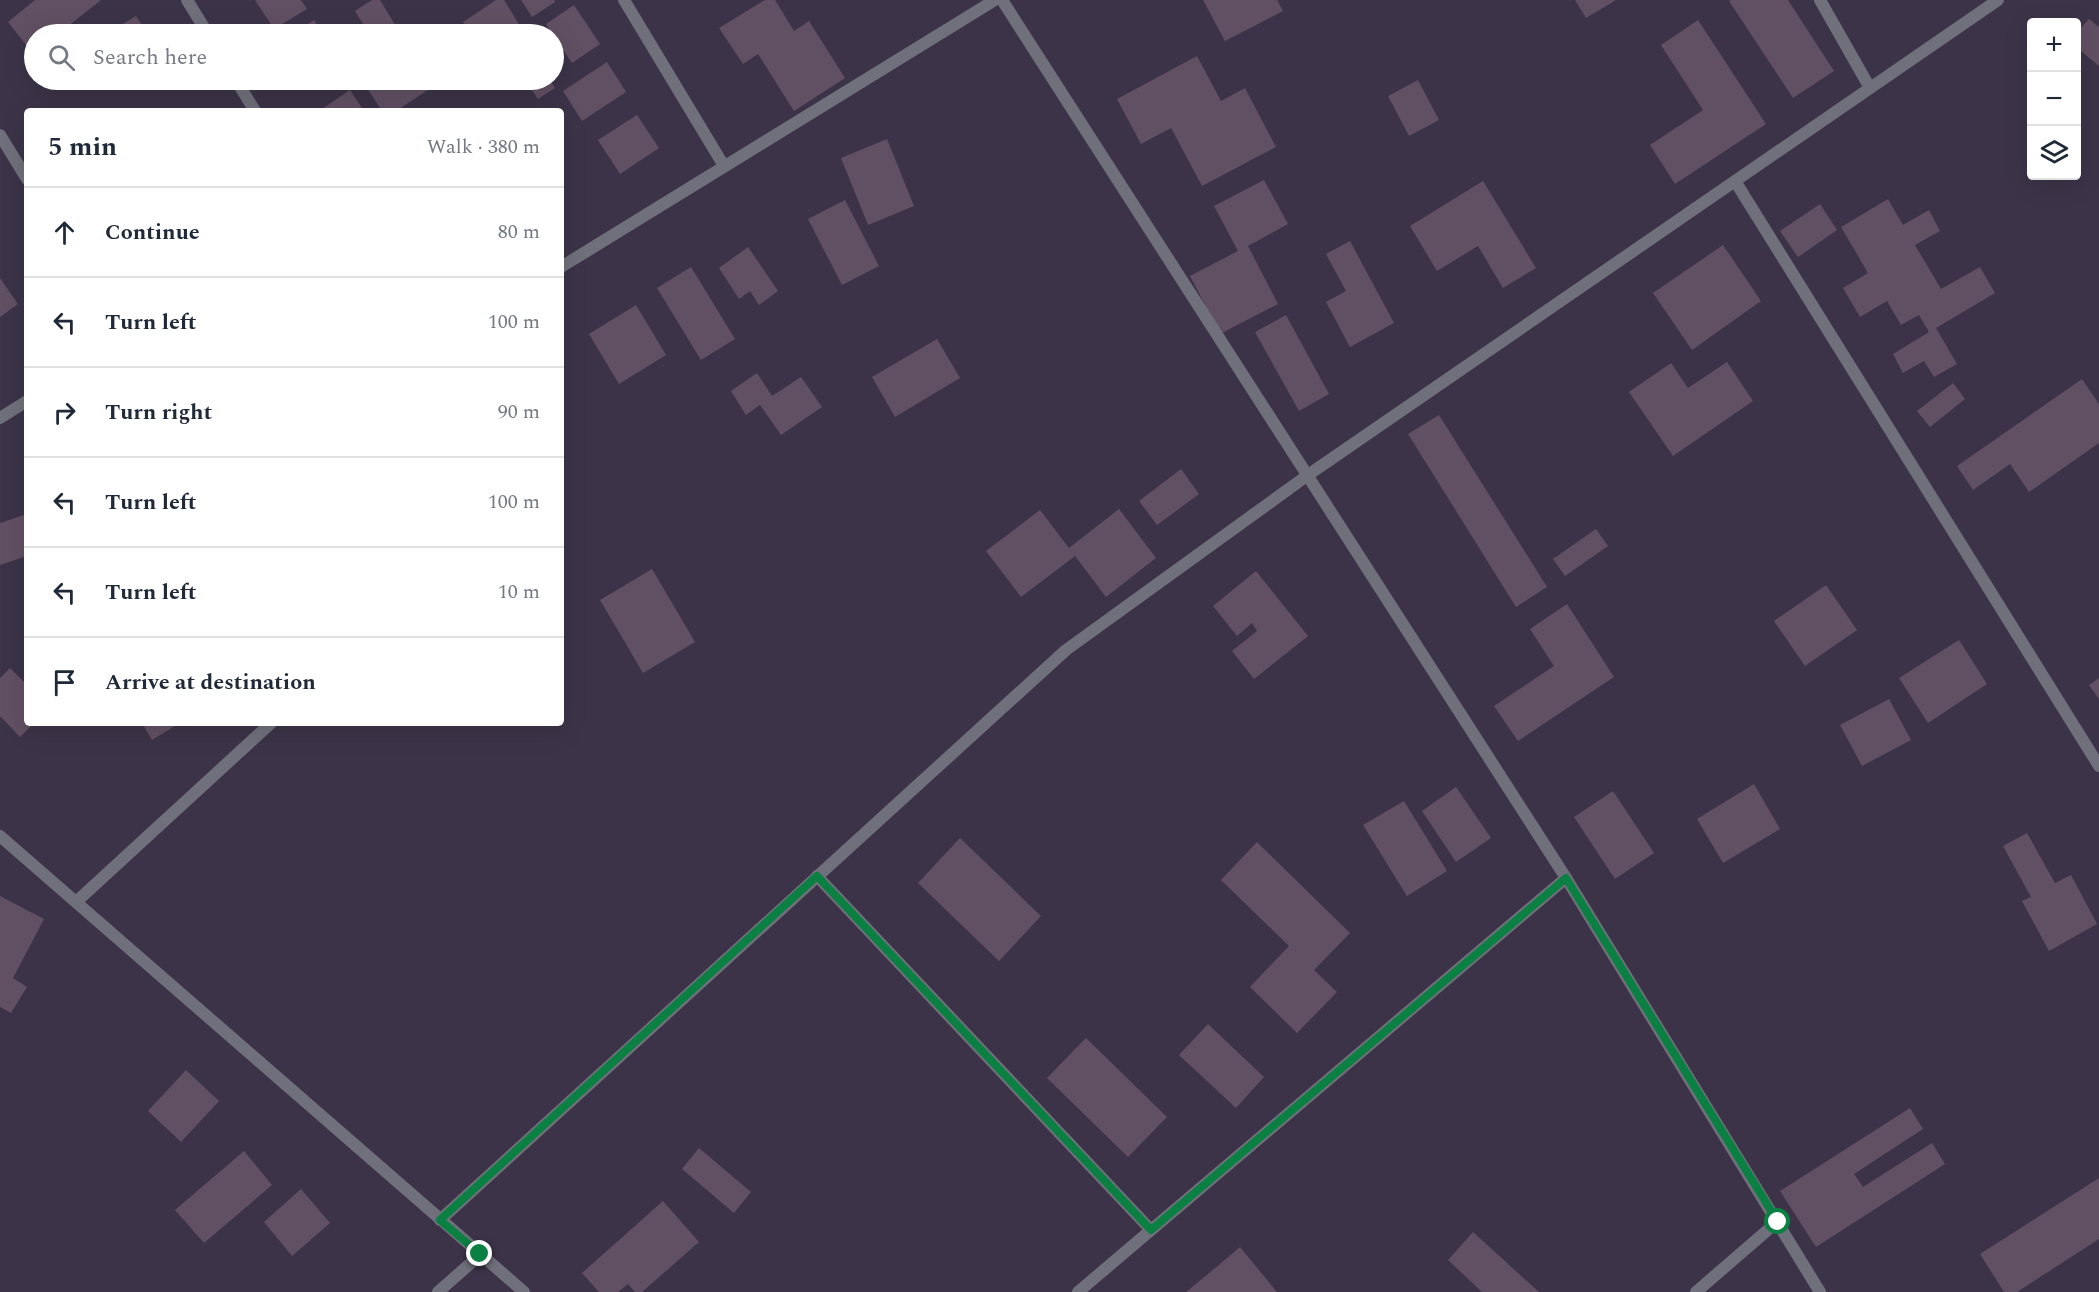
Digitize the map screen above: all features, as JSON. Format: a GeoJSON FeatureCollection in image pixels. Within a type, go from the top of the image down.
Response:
{"type":"FeatureCollection","features":[{"type":"Feature","properties":{"kind":"street"},"geometry":{"type":"LineString","coordinates":[[187,0],[202,24]]}},
{"type":"Feature","properties":{"kind":"street"},"geometry":{"type":"LineString","coordinates":[[624,0],[724,166]]}},
{"type":"Feature","properties":{"kind":"street"},"geometry":{"type":"LineString","coordinates":[[564,265],[995,0]]}},
{"type":"Feature","properties":{"kind":"street"},"geometry":{"type":"LineString","coordinates":[[1002,0],[1566,878],[1820,1292]]}},
{"type":"Feature","properties":{"kind":"street"},"geometry":{"type":"LineString","coordinates":[[1820,0],[1870,88]]}},
{"type":"Feature","properties":{"kind":"street"},"geometry":{"type":"LineString","coordinates":[[440,1220],[1066,650],[1308,475],[1998,0]]}},
{"type":"Feature","properties":{"kind":"street"},"geometry":{"type":"LineString","coordinates":[[242,90],[253,108]]}},
{"type":"Feature","properties":{"kind":"street"},"geometry":{"type":"LineString","coordinates":[[0,135],[24,174]]}},
{"type":"Feature","properties":{"kind":"street"},"geometry":{"type":"LineString","coordinates":[[1735,181],[2099,766]]}},
{"type":"Feature","properties":{"kind":"street"},"geometry":{"type":"LineString","coordinates":[[0,418],[24,403]]}},
{"type":"Feature","properties":{"kind":"street"},"geometry":{"type":"LineString","coordinates":[[76,902],[268,726]]}},
{"type":"Feature","properties":{"kind":"street"},"geometry":{"type":"LineString","coordinates":[[0,836],[524,1292]]}},
{"type":"Feature","properties":{"kind":"street"},"geometry":{"type":"LineString","coordinates":[[817,876],[1151,1230]]}},
{"type":"Feature","properties":{"kind":"street"},"geometry":{"type":"LineString","coordinates":[[1078,1292],[1566,878]]}},
{"type":"Feature","properties":{"kind":"street"},"geometry":{"type":"LineString","coordinates":[[1696,1292],[1778,1222]]}},
{"type":"Feature","properties":{"kind":"street"},"geometry":{"type":"LineString","coordinates":[[438,1292],[480,1254]]}},
{"type":"Feature","properties":{"kind":"building"},"geometry":{"type":"Polygon","coordinates":[[[35,0],[101,0],[71,24],[24,24],[24,42],[8,22],[35,0]]]}},
{"type":"Feature","properties":{"kind":"building"},"geometry":{"type":"Polygon","coordinates":[[[255,0],[301,0],[307,9],[282,24],[271,24],[255,0]]]}},
{"type":"Feature","properties":{"kind":"building"},"geometry":{"type":"Polygon","coordinates":[[[372,0],[380,0],[395,24],[363,24],[355,11],[372,0]]]}},
{"type":"Feature","properties":{"kind":"building"},"geometry":{"type":"Polygon","coordinates":[[[496,0],[504,0],[519,24],[464,24],[463,22],[496,0]]]}},
{"type":"Feature","properties":{"kind":"building"},"geometry":{"type":"Polygon","coordinates":[[[521,0],[554,0],[555,2],[532,17],[521,0]]]}},
{"type":"Feature","properties":{"kind":"building"},"geometry":{"type":"Polygon","coordinates":[[[765,0],[775,0],[794,31],[809,21],[845,78],[794,111],[758,54],[743,64],[719,28],[765,0]]]}},
{"type":"Feature","properties":{"kind":"building"},"geometry":{"type":"Polygon","coordinates":[[[1203,0],[1277,0],[1283,11],[1225,41],[1203,0]]]}},
{"type":"Feature","properties":{"kind":"building"},"geometry":{"type":"Polygon","coordinates":[[[1575,0],[1616,0],[1586,18],[1575,0]]]}},
{"type":"Feature","properties":{"kind":"building"},"geometry":{"type":"Polygon","coordinates":[[[1788,0],[1834,71],[1793,98],[1729,1],[1788,0]]]}},
{"type":"Feature","properties":{"kind":"building"},"geometry":{"type":"Polygon","coordinates":[[[574,5],[600,44],[572,63],[564,51],[564,24],[546,24],[574,5]]]}},
{"type":"Feature","properties":{"kind":"building"},"geometry":{"type":"Polygon","coordinates":[[[136,16],[141,24],[123,24],[136,16]]]}},
{"type":"Feature","properties":{"kind":"building"},"geometry":{"type":"Polygon","coordinates":[[[2089,19],[2099,27],[2099,66],[2081,51],[2081,28],[2089,19]]]}},
{"type":"Feature","properties":{"kind":"building"},"geometry":{"type":"Polygon","coordinates":[[[1698,20],[1766,124],[1675,184],[1650,145],[1703,110],[1661,45],[1698,20]]]}},
{"type":"Feature","properties":{"kind":"building"},"geometry":{"type":"Polygon","coordinates":[[[1197,56],[1221,101],[1245,88],[1276,147],[1202,186],[1171,128],[1141,144],[1117,99],[1197,56]]]}},
{"type":"Feature","properties":{"kind":"building"},"geometry":{"type":"Polygon","coordinates":[[[607,62],[626,92],[582,121],[563,91],[607,62]]]}},
{"type":"Feature","properties":{"kind":"building"},"geometry":{"type":"Polygon","coordinates":[[[1418,80],[1439,120],[1409,136],[1388,96],[1418,80]]]}},
{"type":"Feature","properties":{"kind":"building"},"geometry":{"type":"Polygon","coordinates":[[[350,90],[362,108],[323,108],[350,90]]]}},
{"type":"Feature","properties":{"kind":"building"},"geometry":{"type":"Polygon","coordinates":[[[368,90],[428,90],[401,108],[380,108],[368,90]]]}},
{"type":"Feature","properties":{"kind":"building"},"geometry":{"type":"Polygon","coordinates":[[[532,90],[552,90],[538,99],[532,90]]]}},
{"type":"Feature","properties":{"kind":"building"},"geometry":{"type":"Polygon","coordinates":[[[637,115],[659,148],[620,174],[598,140],[637,115]]]}},
{"type":"Feature","properties":{"kind":"building"},"geometry":{"type":"Polygon","coordinates":[[[887,139],[914,206],[868,225],[841,158],[887,139]]]}},
{"type":"Feature","properties":{"kind":"building"},"geometry":{"type":"Polygon","coordinates":[[[1264,180],[1288,224],[1248,246],[1278,304],[1220,334],[1190,276],[1238,251],[1214,206],[1264,180]]]}},
{"type":"Feature","properties":{"kind":"building"},"geometry":{"type":"Polygon","coordinates":[[[1483,181],[1536,268],[1503,288],[1478,246],[1437,271],[1410,226],[1483,181]]]}},
{"type":"Feature","properties":{"kind":"building"},"geometry":{"type":"Polygon","coordinates":[[[1888,199],[1903,225],[1929,210],[1940,231],[1915,245],[1941,289],[1980,267],[1995,293],[1936,328],[1957,364],[1934,377],[1924,361],[1903,373],[1893,354],[1929,332],[1919,315],[1901,325],[1887,301],[1860,317],[1843,288],[1868,273],[1841,227],[1888,199]]]}},
{"type":"Feature","properties":{"kind":"building"},"geometry":{"type":"Polygon","coordinates":[[[845,200],[879,266],[842,285],[808,219],[845,200]]]}},
{"type":"Feature","properties":{"kind":"building"},"geometry":{"type":"Polygon","coordinates":[[[1820,204],[1837,230],[1798,257],[1780,231],[1820,204]]]}},
{"type":"Feature","properties":{"kind":"building"},"geometry":{"type":"Polygon","coordinates":[[[1350,241],[1394,323],[1350,347],[1326,302],[1346,291],[1326,254],[1350,241]]]}},
{"type":"Feature","properties":{"kind":"building"},"geometry":{"type":"Polygon","coordinates":[[[1723,245],[1761,301],[1692,350],[1653,293],[1723,245]]]}},
{"type":"Feature","properties":{"kind":"building"},"geometry":{"type":"Polygon","coordinates":[[[748,247],[778,291],[759,305],[750,291],[739,299],[719,268],[748,247]]]}},
{"type":"Feature","properties":{"kind":"building"},"geometry":{"type":"Polygon","coordinates":[[[691,267],[735,339],[701,360],[657,288],[691,267]]]}},
{"type":"Feature","properties":{"kind":"building"},"geometry":{"type":"Polygon","coordinates":[[[0,278],[18,304],[0,317],[0,278]]]}},
{"type":"Feature","properties":{"kind":"building"},"geometry":{"type":"Polygon","coordinates":[[[636,305],[666,355],[619,384],[589,334],[636,305]]]}},
{"type":"Feature","properties":{"kind":"building"},"geometry":{"type":"Polygon","coordinates":[[[1286,315],[1329,394],[1299,411],[1255,332],[1286,315]]]}},
{"type":"Feature","properties":{"kind":"building"},"geometry":{"type":"Polygon","coordinates":[[[937,339],[960,378],[895,417],[872,377],[937,339]]]}},
{"type":"Feature","properties":{"kind":"building"},"geometry":{"type":"Polygon","coordinates":[[[1727,362],[1753,401],[1673,456],[1629,392],[1671,363],[1688,388],[1727,362]]]}},
{"type":"Feature","properties":{"kind":"building"},"geometry":{"type":"Polygon","coordinates":[[[757,373],[772,396],[801,377],[822,407],[781,435],[760,405],[746,415],[731,391],[757,373]]]}},
{"type":"Feature","properties":{"kind":"building"},"geometry":{"type":"Polygon","coordinates":[[[2082,379],[2099,404],[2099,443],[2029,492],[2010,464],[1973,490],[1957,466],[2082,379]]]}},
{"type":"Feature","properties":{"kind":"building"},"geometry":{"type":"Polygon","coordinates":[[[1953,383],[1965,399],[1930,427],[1917,411],[1953,383]]]}},
{"type":"Feature","properties":{"kind":"building"},"geometry":{"type":"Polygon","coordinates":[[[1439,415],[1547,587],[1516,607],[1408,434],[1439,415]]]}},
{"type":"Feature","properties":{"kind":"building"},"geometry":{"type":"Polygon","coordinates":[[[1181,469],[1199,494],[1157,525],[1139,501],[1181,469]]]}},
{"type":"Feature","properties":{"kind":"building"},"geometry":{"type":"Polygon","coordinates":[[[1119,509],[1156,558],[1106,597],[1075,556],[1021,597],[986,551],[1040,510],[1069,548],[1119,509]]]}},
{"type":"Feature","properties":{"kind":"building"},"geometry":{"type":"Polygon","coordinates":[[[24,515],[24,557],[0,565],[0,523],[24,515]]]}},
{"type":"Feature","properties":{"kind":"building"},"geometry":{"type":"Polygon","coordinates":[[[1596,529],[1608,546],[1565,576],[1553,559],[1596,529]]]}},
{"type":"Feature","properties":{"kind":"building"},"geometry":{"type":"Polygon","coordinates":[[[652,569],[695,642],[643,673],[600,600],[652,569]]]}},
{"type":"Feature","properties":{"kind":"building"},"geometry":{"type":"Polygon","coordinates":[[[1256,571],[1308,636],[1254,679],[1232,651],[1257,631],[1252,623],[1237,636],[1213,606],[1256,571]]]}},
{"type":"Feature","properties":{"kind":"building"},"geometry":{"type":"Polygon","coordinates":[[[1826,585],[1857,630],[1805,666],[1774,621],[1826,585]]]}},
{"type":"Feature","properties":{"kind":"building"},"geometry":{"type":"Polygon","coordinates":[[[1567,604],[1614,677],[1518,741],[1494,706],[1554,666],[1530,629],[1567,604]]]}},
{"type":"Feature","properties":{"kind":"building"},"geometry":{"type":"Polygon","coordinates":[[[1959,640],[1987,684],[1928,723],[1899,678],[1959,640]]]}},
{"type":"Feature","properties":{"kind":"building"},"geometry":{"type":"Polygon","coordinates":[[[10,668],[24,682],[24,726],[31,726],[20,737],[0,716],[0,678],[10,668]]]}},
{"type":"Feature","properties":{"kind":"building"},"geometry":{"type":"Polygon","coordinates":[[[2099,678],[2099,699],[2089,685],[2099,678]]]}},
{"type":"Feature","properties":{"kind":"building"},"geometry":{"type":"Polygon","coordinates":[[[1889,699],[1911,740],[1862,766],[1840,725],[1889,699]]]}},
{"type":"Feature","properties":{"kind":"building"},"geometry":{"type":"Polygon","coordinates":[[[144,726],[175,726],[152,740],[144,726]]]}},
{"type":"Feature","properties":{"kind":"building"},"geometry":{"type":"Polygon","coordinates":[[[1754,784],[1780,829],[1723,863],[1697,819],[1754,784]]]}},
{"type":"Feature","properties":{"kind":"building"},"geometry":{"type":"Polygon","coordinates":[[[1456,787],[1491,838],[1456,862],[1422,811],[1456,787]]]}},
{"type":"Feature","properties":{"kind":"building"},"geometry":{"type":"Polygon","coordinates":[[[1613,791],[1654,853],[1615,879],[1574,817],[1613,791]]]}},
{"type":"Feature","properties":{"kind":"building"},"geometry":{"type":"Polygon","coordinates":[[[1404,801],[1447,871],[1407,896],[1363,825],[1404,801]]]}},
{"type":"Feature","properties":{"kind":"building"},"geometry":{"type":"Polygon","coordinates":[[[2027,833],[2055,883],[2071,875],[2097,924],[2049,951],[2022,901],[2031,897],[2003,846],[2027,833]]]}},
{"type":"Feature","properties":{"kind":"building"},"geometry":{"type":"Polygon","coordinates":[[[960,838],[1041,916],[999,961],[918,883],[960,838]]]}},
{"type":"Feature","properties":{"kind":"building"},"geometry":{"type":"Polygon","coordinates":[[[1257,842],[1350,933],[1314,970],[1337,992],[1297,1033],[1250,987],[1289,946],[1221,880],[1257,842]]]}},
{"type":"Feature","properties":{"kind":"building"},"geometry":{"type":"Polygon","coordinates":[[[0,896],[44,919],[13,978],[27,987],[11,1013],[0,1007],[0,896]]]}},
{"type":"Feature","properties":{"kind":"building"},"geometry":{"type":"Polygon","coordinates":[[[1208,1024],[1264,1077],[1236,1108],[1179,1055],[1208,1024]]]}},
{"type":"Feature","properties":{"kind":"building"},"geometry":{"type":"Polygon","coordinates":[[[1086,1038],[1167,1117],[1128,1157],[1047,1078],[1086,1038]]]}},
{"type":"Feature","properties":{"kind":"building"},"geometry":{"type":"Polygon","coordinates":[[[186,1070],[219,1101],[181,1142],[148,1111],[186,1070]]]}},
{"type":"Feature","properties":{"kind":"building"},"geometry":{"type":"Polygon","coordinates":[[[1910,1108],[1923,1129],[1854,1174],[1863,1187],[1932,1143],[1945,1164],[1816,1247],[1780,1191],[1910,1108]]]}},
{"type":"Feature","properties":{"kind":"building"},"geometry":{"type":"Polygon","coordinates":[[[699,1148],[751,1192],[734,1213],[682,1169],[699,1148]]]}},
{"type":"Feature","properties":{"kind":"building"},"geometry":{"type":"Polygon","coordinates":[[[244,1151],[272,1185],[204,1243],[175,1210],[244,1151]]]}},
{"type":"Feature","properties":{"kind":"building"},"geometry":{"type":"Polygon","coordinates":[[[2099,1178],[2099,1239],[2017,1292],[2004,1292],[1980,1254],[2099,1178]]]}},
{"type":"Feature","properties":{"kind":"building"},"geometry":{"type":"Polygon","coordinates":[[[301,1189],[330,1223],[292,1256],[264,1222],[301,1189]]]}},
{"type":"Feature","properties":{"kind":"building"},"geometry":{"type":"Polygon","coordinates":[[[663,1201],[699,1242],[642,1292],[635,1292],[628,1284],[618,1292],[599,1292],[582,1273],[663,1201]]]}},
{"type":"Feature","properties":{"kind":"building"},"geometry":{"type":"Polygon","coordinates":[[[1473,1232],[1539,1292],[1482,1292],[1448,1260],[1473,1232]]]}},
{"type":"Feature","properties":{"kind":"building"},"geometry":{"type":"Polygon","coordinates":[[[1240,1247],[1277,1292],[1186,1292],[1220,1264],[1240,1247]]]}},
{"type":"Feature","properties":{"kind":"route"},"geometry":{"type":"LineString","coordinates":[[480,1254],[440,1220],[817,876],[1151,1230],[1566,878],[1778,1222]]}}]}
